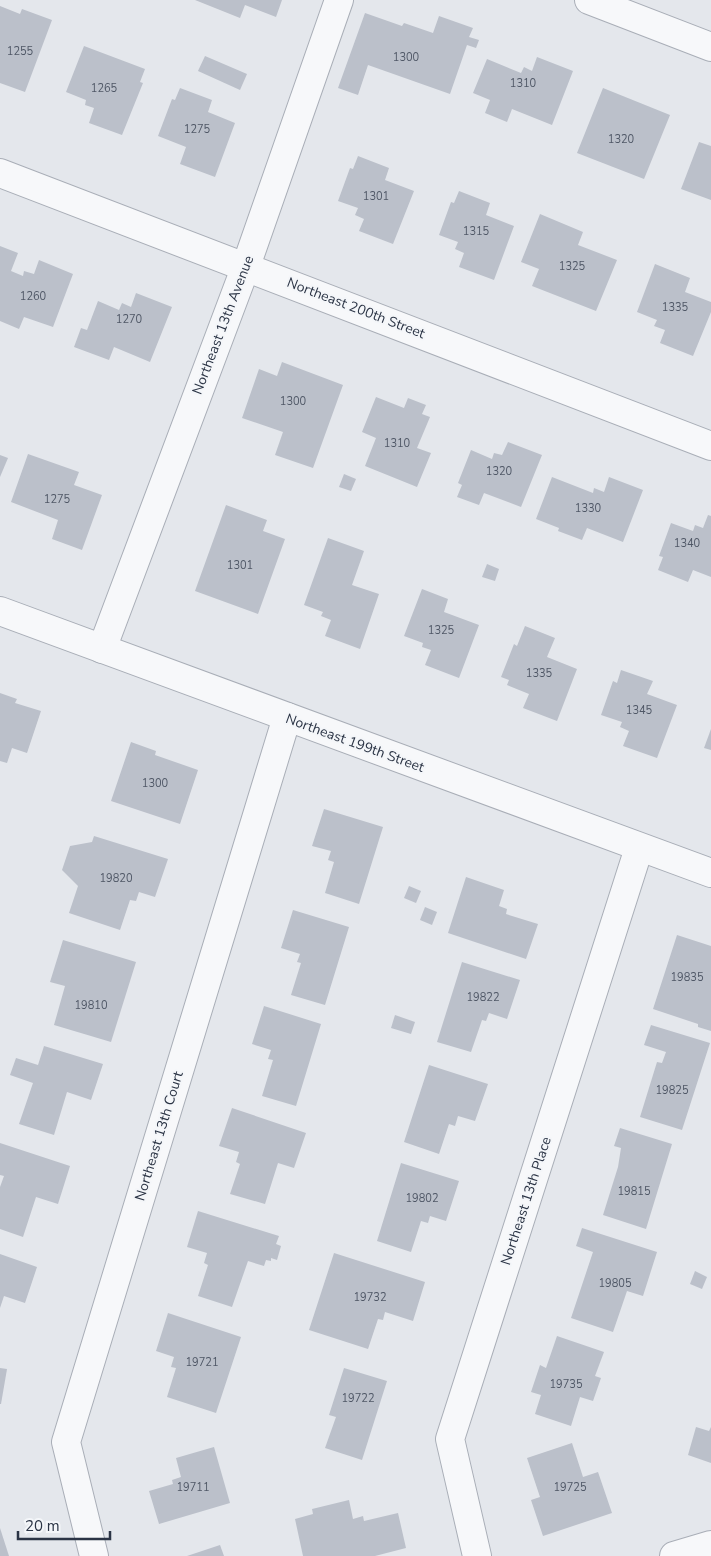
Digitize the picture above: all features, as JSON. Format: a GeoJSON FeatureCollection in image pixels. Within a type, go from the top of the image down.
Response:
{"type":"FeatureCollection","features":[{"type":"Feature","properties":{"kind":"street","name":"Northeast 13th Avenue"},"geometry":{"type":"LineString","coordinates":[[102,649],[246,266],[340,0]]}},
{"type":"Feature","properties":{"kind":"street"},"geometry":{"type":"LineString","coordinates":[[590,0],[711,47]]}},
{"type":"Feature","properties":{"kind":"street","name":"Northeast 200th Street"},"geometry":{"type":"LineString","coordinates":[[0,172],[711,446]]}},
{"type":"Feature","properties":{"kind":"street","name":"Northeast 199th Street"},"geometry":{"type":"LineString","coordinates":[[0,611],[711,874]]}},
{"type":"Feature","properties":{"kind":"street","name":"Northeast 13th Court"},"geometry":{"type":"LineString","coordinates":[[94,1556],[66,1442],[287,717]]}},
{"type":"Feature","properties":{"kind":"street","name":"Northeast 13th Place"},"geometry":{"type":"LineString","coordinates":[[477,1556],[450,1439],[639,848]]}},
{"type":"Feature","properties":{"kind":"street"},"geometry":{"type":"LineString","coordinates":[[674,1556],[711,1545]]}},
{"type":"Feature","properties":{"kind":"building"},"geometry":{"type":"Polygon","coordinates":[[[195,0],[282,0],[276,17],[245,5],[240,18],[195,0]]]}},
{"type":"Feature","properties":{"kind":"building"},"geometry":{"type":"Polygon","coordinates":[[[0,6],[20,14],[22,9],[52,20],[25,92],[0,83],[0,6]]]}},
{"type":"Feature","properties":{"kind":"building"},"geometry":{"type":"Polygon","coordinates":[[[365,13],[402,26],[404,23],[433,33],[439,16],[473,28],[469,37],[479,40],[476,48],[467,45],[450,94],[368,65],[358,95],[338,88],[365,13]]]}},
{"type":"Feature","properties":{"kind":"building"},"geometry":{"type":"Polygon","coordinates":[[[84,46],[145,69],[140,82],[143,83],[122,135],[89,123],[94,108],[85,105],[86,100],[66,92],[84,46]]]}},
{"type":"Feature","properties":{"kind":"building"},"geometry":{"type":"Polygon","coordinates":[[[205,56],[247,74],[240,90],[198,71],[205,56]]]}},
{"type":"Feature","properties":{"kind":"building"},"geometry":{"type":"Polygon","coordinates":[[[537,57],[573,71],[552,125],[512,109],[507,122],[485,113],[490,100],[473,93],[487,59],[521,73],[524,67],[532,71],[537,57]]]}},
{"type":"Feature","properties":{"kind":"building"},"geometry":{"type":"Polygon","coordinates":[[[180,88],[212,100],[208,112],[235,123],[215,177],[180,164],[186,147],[158,136],[172,99],[175,100],[180,88]]]}},
{"type":"Feature","properties":{"kind":"building"},"geometry":{"type":"Polygon","coordinates":[[[603,88],[670,115],[644,179],[577,153],[603,88]]]}},
{"type":"Feature","properties":{"kind":"building"},"geometry":{"type":"Polygon","coordinates":[[[699,142],[711,146],[711,200],[681,189],[699,142]]]}},
{"type":"Feature","properties":{"kind":"building"},"geometry":{"type":"Polygon","coordinates":[[[358,156],[389,168],[385,180],[414,191],[393,244],[359,231],[364,219],[355,215],[358,208],[338,201],[350,168],[353,169],[358,156]]]}},
{"type":"Feature","properties":{"kind":"building"},"geometry":{"type":"Polygon","coordinates":[[[459,191],[490,203],[486,215],[514,226],[494,280],[459,267],[464,253],[455,249],[458,242],[439,235],[451,202],[454,203],[459,191]]]}},
{"type":"Feature","properties":{"kind":"building"},"geometry":{"type":"Polygon","coordinates":[[[540,214],[583,232],[578,245],[617,260],[596,311],[532,286],[539,269],[521,262],[540,214]]]}},
{"type":"Feature","properties":{"kind":"building"},"geometry":{"type":"Polygon","coordinates":[[[0,246],[18,253],[11,271],[23,276],[24,271],[34,274],[39,260],[73,274],[53,327],[24,317],[19,329],[0,321],[0,246]]]}},
{"type":"Feature","properties":{"kind":"building"},"geometry":{"type":"Polygon","coordinates":[[[655,264],[690,278],[685,292],[711,302],[711,312],[693,356],[660,343],[665,330],[654,326],[657,320],[637,312],[655,264]]]}},
{"type":"Feature","properties":{"kind":"building"},"geometry":{"type":"Polygon","coordinates":[[[136,293],[172,307],[150,362],[114,347],[109,360],[74,347],[81,328],[87,330],[98,301],[119,310],[122,303],[131,307],[136,293]]]}},
{"type":"Feature","properties":{"kind":"building"},"geometry":{"type":"Polygon","coordinates":[[[282,362],[343,385],[313,468],[275,455],[283,432],[242,418],[259,369],[277,376],[282,362]]]}},
{"type":"Feature","properties":{"kind":"building"},"geometry":{"type":"Polygon","coordinates":[[[376,397],[404,408],[408,398],[426,405],[422,414],[430,417],[417,448],[431,453],[417,487],[365,466],[376,438],[362,432],[376,397]]]}},
{"type":"Feature","properties":{"kind":"building"},"geometry":{"type":"Polygon","coordinates":[[[508,442],[542,455],[521,507],[484,493],[479,505],[457,497],[462,485],[458,483],[471,450],[492,459],[494,453],[502,455],[508,442]]]}},
{"type":"Feature","properties":{"kind":"building"},"geometry":{"type":"Polygon","coordinates":[[[28,454],[79,472],[74,485],[102,495],[82,550],[52,539],[58,520],[11,502],[28,454]]]}},
{"type":"Feature","properties":{"kind":"building"},"geometry":{"type":"Polygon","coordinates":[[[0,455],[8,458],[0,477],[0,455]]]}},
{"type":"Feature","properties":{"kind":"building"},"geometry":{"type":"Polygon","coordinates":[[[344,474],[356,479],[351,491],[339,487],[344,474]]]}},
{"type":"Feature","properties":{"kind":"building"},"geometry":{"type":"Polygon","coordinates":[[[552,477],[593,493],[594,488],[604,492],[609,477],[643,490],[623,542],[587,528],[582,540],[558,531],[559,528],[536,519],[552,477]]]}},
{"type":"Feature","properties":{"kind":"building"},"geometry":{"type":"Polygon","coordinates":[[[226,505],[267,520],[263,531],[285,539],[258,614],[195,591],[226,505]]]}},
{"type":"Feature","properties":{"kind":"building"},"geometry":{"type":"Polygon","coordinates":[[[708,515],[711,516],[711,577],[693,570],[688,582],[658,570],[663,557],[659,556],[671,523],[693,531],[695,525],[703,528],[708,515]]]}},
{"type":"Feature","properties":{"kind":"building"},"geometry":{"type":"Polygon","coordinates":[[[328,538],[364,551],[352,585],[379,594],[360,649],[325,636],[331,620],[321,616],[323,612],[304,605],[328,538]]]}},
{"type":"Feature","properties":{"kind":"building"},"geometry":{"type":"Polygon","coordinates":[[[487,564],[499,569],[495,581],[482,577],[487,564]]]}},
{"type":"Feature","properties":{"kind":"building"},"geometry":{"type":"Polygon","coordinates":[[[422,589],[448,599],[444,612],[479,625],[459,678],[425,665],[431,650],[422,647],[423,643],[404,636],[422,589]]]}},
{"type":"Feature","properties":{"kind":"building"},"geometry":{"type":"Polygon","coordinates":[[[525,626],[555,638],[547,657],[577,669],[557,721],[523,708],[529,694],[507,685],[509,680],[501,677],[514,644],[517,646],[525,626]]]}},
{"type":"Feature","properties":{"kind":"building"},"geometry":{"type":"Polygon","coordinates":[[[621,670],[653,681],[647,694],[677,705],[657,758],[623,746],[629,731],[620,727],[622,722],[601,715],[613,681],[617,683],[621,670]]]}},
{"type":"Feature","properties":{"kind":"building"},"geometry":{"type":"Polygon","coordinates":[[[0,693],[17,699],[15,703],[41,711],[27,753],[12,748],[7,763],[0,761],[0,693]]]}},
{"type":"Feature","properties":{"kind":"building"},"geometry":{"type":"Polygon","coordinates":[[[711,729],[711,750],[704,748],[711,729]]]}},
{"type":"Feature","properties":{"kind":"building"},"geometry":{"type":"Polygon","coordinates":[[[131,742],[156,751],[155,755],[198,770],[180,824],[111,801],[131,742]]]}},
{"type":"Feature","properties":{"kind":"building"},"geometry":{"type":"Polygon","coordinates":[[[324,809],[383,827],[359,904],[325,893],[334,862],[328,860],[331,851],[312,846],[324,809]]]}},
{"type":"Feature","properties":{"kind":"building"},"geometry":{"type":"Polygon","coordinates":[[[94,836],[168,859],[155,897],[139,892],[136,901],[130,900],[120,930],[69,913],[78,886],[62,870],[70,846],[92,842],[94,836]]]}},
{"type":"Feature","properties":{"kind":"building"},"geometry":{"type":"Polygon","coordinates":[[[466,877],[504,890],[499,906],[507,909],[506,914],[538,924],[526,959],[448,933],[466,877]]]}},
{"type":"Feature","properties":{"kind":"building"},"geometry":{"type":"Polygon","coordinates":[[[409,886],[421,891],[416,903],[404,898],[409,886]]]}},
{"type":"Feature","properties":{"kind":"building"},"geometry":{"type":"Polygon","coordinates":[[[425,907],[437,912],[432,925],[420,920],[425,907]]]}},
{"type":"Feature","properties":{"kind":"building"},"geometry":{"type":"Polygon","coordinates":[[[293,910],[349,927],[325,1005],[291,995],[301,963],[297,962],[300,954],[281,948],[293,910]]]}},
{"type":"Feature","properties":{"kind":"building"},"geometry":{"type":"Polygon","coordinates":[[[677,935],[711,946],[711,1031],[698,1027],[698,1024],[653,1009],[677,935]]]}},
{"type":"Feature","properties":{"kind":"building"},"geometry":{"type":"Polygon","coordinates":[[[63,940],[136,962],[111,1042],[54,1025],[65,986],[50,982],[63,940]]]}},
{"type":"Feature","properties":{"kind":"building"},"geometry":{"type":"Polygon","coordinates":[[[462,962],[520,980],[507,1019],[489,1013],[486,1021],[482,1020],[471,1052],[437,1042],[462,962]]]}},
{"type":"Feature","properties":{"kind":"building"},"geometry":{"type":"Polygon","coordinates":[[[264,1006],[321,1024],[296,1106],[262,1096],[273,1060],[268,1059],[271,1050],[252,1044],[264,1006]]]}},
{"type":"Feature","properties":{"kind":"building"},"geometry":{"type":"Polygon","coordinates":[[[395,1015],[415,1022],[411,1034],[391,1028],[395,1015]]]}},
{"type":"Feature","properties":{"kind":"building"},"geometry":{"type":"Polygon","coordinates":[[[651,1025],[710,1043],[682,1130],[640,1117],[657,1062],[662,1063],[666,1052],[644,1045],[651,1025]]]}},
{"type":"Feature","properties":{"kind":"building"},"geometry":{"type":"Polygon","coordinates":[[[44,1046],[103,1064],[91,1100],[67,1092],[54,1135],[19,1124],[33,1083],[10,1075],[16,1058],[38,1065],[44,1046]]]}},
{"type":"Feature","properties":{"kind":"building"},"geometry":{"type":"Polygon","coordinates":[[[429,1065],[488,1084],[475,1121],[458,1116],[455,1126],[449,1124],[439,1154],[404,1142],[429,1065]]]}},
{"type":"Feature","properties":{"kind":"building"},"geometry":{"type":"Polygon","coordinates":[[[232,1108],[306,1133],[294,1168],[278,1163],[265,1204],[230,1194],[240,1164],[236,1162],[239,1152],[219,1146],[232,1108]]]}},
{"type":"Feature","properties":{"kind":"building"},"geometry":{"type":"Polygon","coordinates":[[[620,1128],[672,1144],[646,1229],[603,1215],[618,1167],[621,1148],[614,1146],[620,1128]]]}},
{"type":"Feature","properties":{"kind":"building"},"geometry":{"type":"Polygon","coordinates":[[[0,1143],[70,1166],[58,1204],[36,1197],[23,1237],[0,1229],[0,1187],[4,1176],[0,1175],[0,1143]]]}},
{"type":"Feature","properties":{"kind":"building"},"geometry":{"type":"Polygon","coordinates":[[[401,1163],[459,1181],[446,1221],[430,1216],[428,1223],[421,1221],[411,1252],[377,1241],[401,1163]]]}},
{"type":"Feature","properties":{"kind":"building"},"geometry":{"type":"Polygon","coordinates":[[[198,1211],[279,1236],[276,1244],[281,1246],[277,1260],[271,1258],[271,1261],[266,1260],[264,1266],[248,1261],[232,1307],[198,1296],[208,1265],[204,1263],[207,1253],[187,1247],[198,1211]]]}},
{"type":"Feature","properties":{"kind":"building"},"geometry":{"type":"Polygon","coordinates":[[[582,1228],[657,1252],[643,1296],[627,1291],[613,1332],[571,1318],[593,1252],[576,1246],[582,1228]]]}},
{"type":"Feature","properties":{"kind":"building"},"geometry":{"type":"Polygon","coordinates":[[[334,1253],[425,1282],[413,1321],[385,1312],[383,1320],[378,1319],[368,1349],[309,1330],[334,1253]]]}},
{"type":"Feature","properties":{"kind":"building"},"geometry":{"type":"Polygon","coordinates":[[[0,1254],[37,1267],[25,1303],[4,1296],[0,1308],[0,1254]]]}},
{"type":"Feature","properties":{"kind":"building"},"geometry":{"type":"Polygon","coordinates":[[[695,1271],[707,1277],[702,1289],[690,1284],[695,1271]]]}},
{"type":"Feature","properties":{"kind":"building"},"geometry":{"type":"Polygon","coordinates":[[[168,1313],[241,1337],[216,1413],[167,1397],[176,1368],[171,1367],[174,1357],[156,1351],[168,1313]]]}},
{"type":"Feature","properties":{"kind":"building"},"geometry":{"type":"Polygon","coordinates":[[[557,1336],[604,1352],[595,1376],[601,1378],[593,1401],[580,1397],[571,1426],[535,1414],[541,1395],[531,1392],[540,1365],[546,1368],[557,1336]]]}},
{"type":"Feature","properties":{"kind":"building"},"geometry":{"type":"Polygon","coordinates":[[[0,1368],[7,1369],[1,1404],[0,1404],[0,1368]]]}},
{"type":"Feature","properties":{"kind":"building"},"geometry":{"type":"Polygon","coordinates":[[[344,1368],[387,1381],[362,1460],[325,1448],[336,1417],[329,1415],[344,1368]]]}},
{"type":"Feature","properties":{"kind":"building"},"geometry":{"type":"Polygon","coordinates":[[[696,1427],[709,1431],[711,1427],[711,1463],[688,1455],[696,1427]]]}},
{"type":"Feature","properties":{"kind":"building"},"geometry":{"type":"Polygon","coordinates":[[[572,1443],[583,1477],[598,1472],[612,1513],[543,1536],[531,1500],[540,1497],[527,1458],[572,1443]]]}},
{"type":"Feature","properties":{"kind":"building"},"geometry":{"type":"Polygon","coordinates":[[[214,1447],[230,1503],[159,1524],[149,1491],[173,1484],[172,1480],[181,1477],[176,1458],[214,1447]]]}},
{"type":"Feature","properties":{"kind":"building"},"geometry":{"type":"Polygon","coordinates":[[[349,1500],[353,1519],[363,1516],[364,1521],[398,1513],[406,1548],[375,1556],[303,1556],[295,1519],[313,1514],[312,1509],[349,1500]]]}},
{"type":"Feature","properties":{"kind":"building"},"geometry":{"type":"Polygon","coordinates":[[[0,1528],[9,1556],[0,1556],[0,1528]]]}},
{"type":"Feature","properties":{"kind":"building"},"geometry":{"type":"Polygon","coordinates":[[[220,1545],[224,1556],[187,1556],[220,1545]]]}}]}
